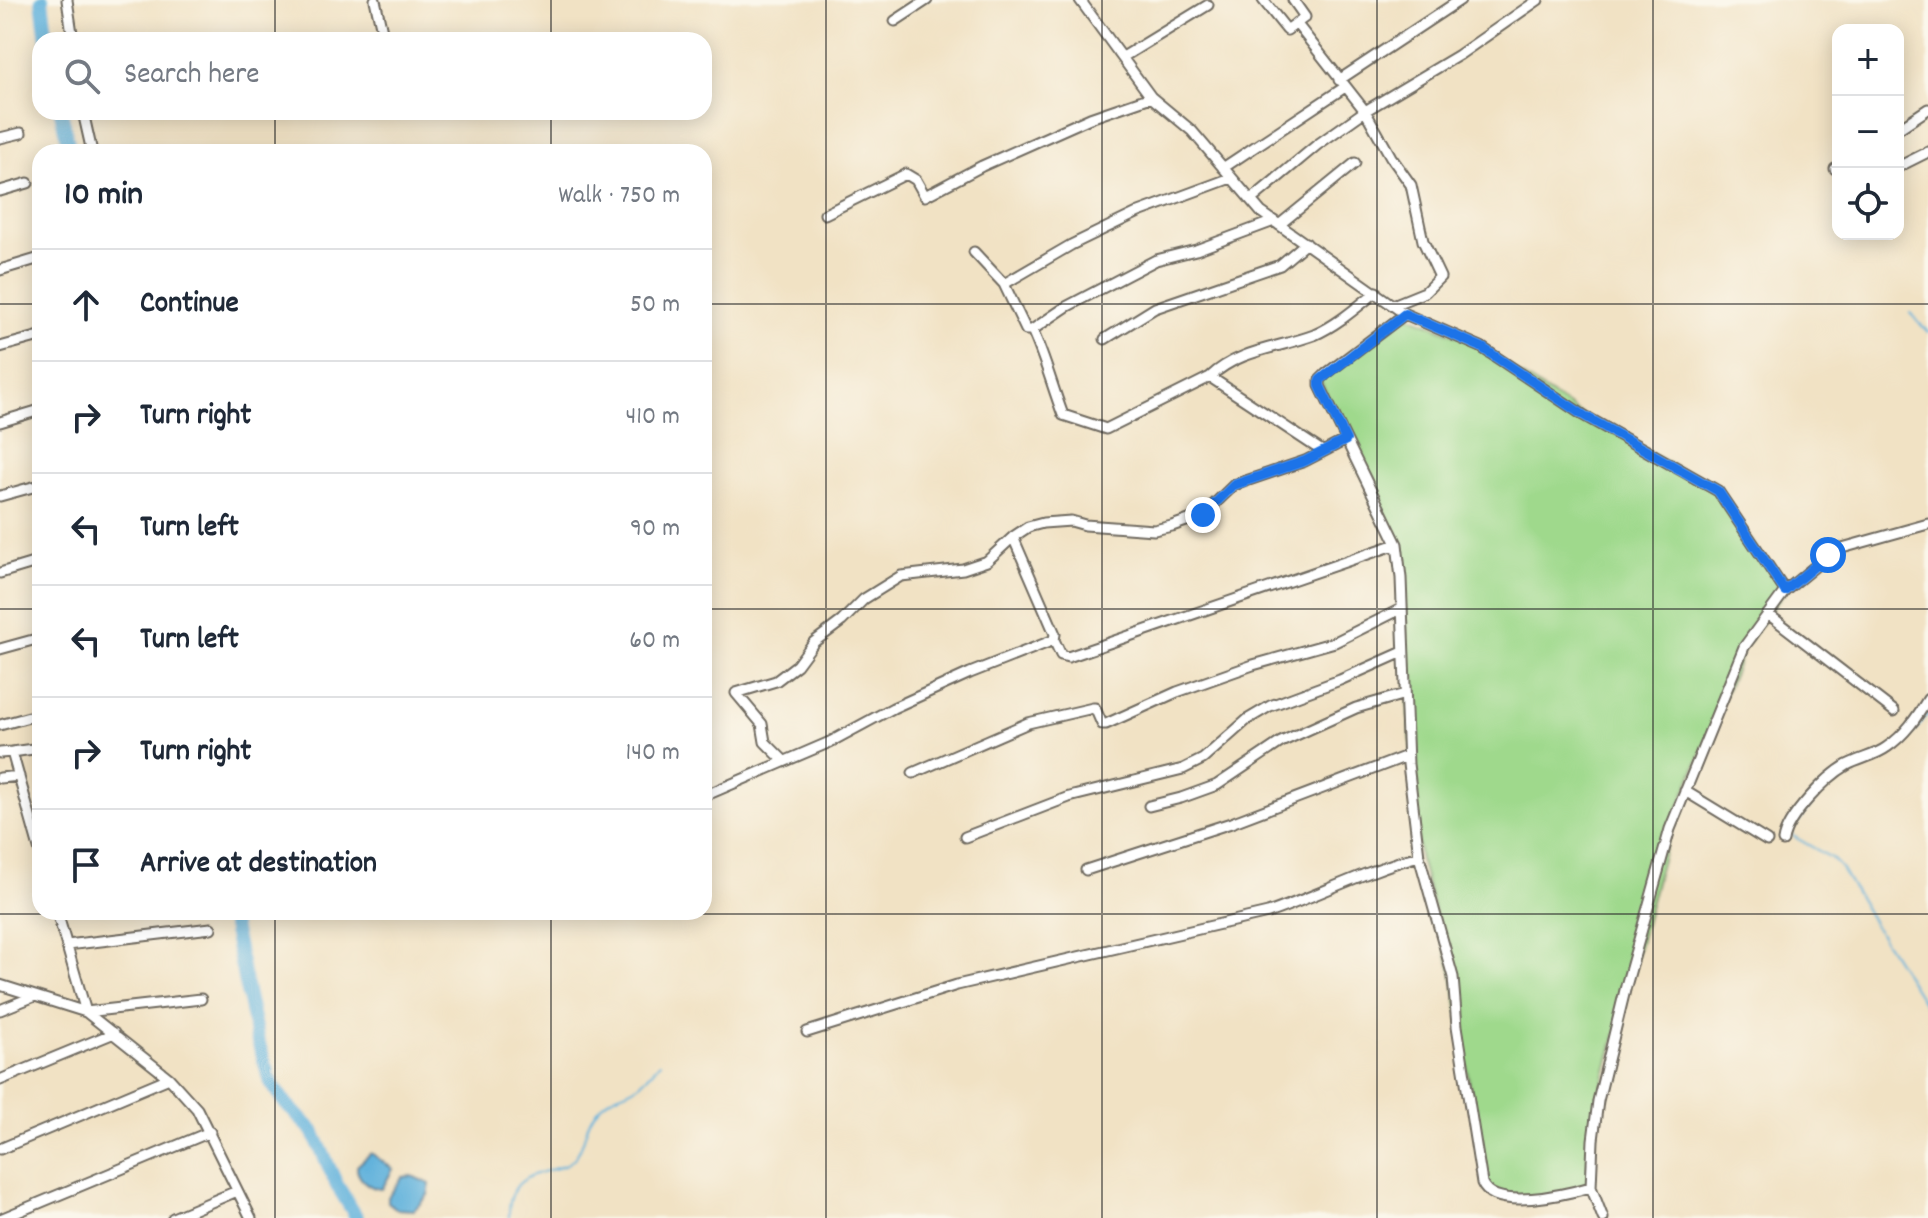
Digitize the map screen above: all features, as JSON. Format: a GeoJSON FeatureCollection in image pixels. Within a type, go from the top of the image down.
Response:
{"type":"FeatureCollection","features":[{"type":"Feature","properties":{"kind":"street"},"geometry":{"type":"LineString","coordinates":[[67,0],[72,32]]}},
{"type":"Feature","properties":{"kind":"street"},"geometry":{"type":"LineString","coordinates":[[375,0],[382,32]]}},
{"type":"Feature","properties":{"kind":"street"},"geometry":{"type":"LineString","coordinates":[[895,21],[927,0]]}},
{"type":"Feature","properties":{"kind":"street"},"geometry":{"type":"LineString","coordinates":[[1080,0],[1151,97],[1181,120],[1251,200],[1276,223],[1405,314],[1481,347],[1583,415],[1718,491],[1785,591]]}},
{"type":"Feature","properties":{"kind":"street"},"geometry":{"type":"LineString","coordinates":[[1263,0],[1287,30],[1305,17],[1293,0]]}},
{"type":"Feature","properties":{"kind":"street"},"geometry":{"type":"LineString","coordinates":[[1223,168],[1460,0]]}},
{"type":"Feature","properties":{"kind":"street"},"geometry":{"type":"LineString","coordinates":[[1251,200],[1317,145],[1365,111],[1459,55],[1538,0]]}},
{"type":"Feature","properties":{"kind":"street"},"geometry":{"type":"LineString","coordinates":[[1123,57],[1208,5]]}},
{"type":"Feature","properties":{"kind":"street"},"geometry":{"type":"LineString","coordinates":[[1296,23],[1365,111],[1411,185],[1423,241],[1440,277],[1425,292],[1393,305]]}},
{"type":"Feature","properties":{"kind":"street"},"geometry":{"type":"LineString","coordinates":[[825,214],[906,174],[916,180],[925,196],[1010,153],[1090,118],[1151,97]]}},
{"type":"Feature","properties":{"kind":"street"},"geometry":{"type":"LineString","coordinates":[[1904,125],[1928,109]]}},
{"type":"Feature","properties":{"kind":"street"},"geometry":{"type":"LineString","coordinates":[[85,120],[90,144]]}},
{"type":"Feature","properties":{"kind":"street"},"geometry":{"type":"LineString","coordinates":[[0,138],[21,133]]}},
{"type":"Feature","properties":{"kind":"street"},"geometry":{"type":"LineString","coordinates":[[1904,164],[1928,152]]}},
{"type":"Feature","properties":{"kind":"street"},"geometry":{"type":"LineString","coordinates":[[974,252],[1004,284],[1026,330],[1032,330],[1066,307],[1156,260],[1276,223],[1355,163]]}},
{"type":"Feature","properties":{"kind":"street"},"geometry":{"type":"LineString","coordinates":[[1004,284],[1071,245],[1139,212],[1231,178]]}},
{"type":"Feature","properties":{"kind":"street"},"geometry":{"type":"LineString","coordinates":[[0,191],[28,183]]}},
{"type":"Feature","properties":{"kind":"street"},"geometry":{"type":"LineString","coordinates":[[1105,339],[1155,308],[1280,265],[1306,243]]}},
{"type":"Feature","properties":{"kind":"street"},"geometry":{"type":"LineString","coordinates":[[0,270],[32,260]]}},
{"type":"Feature","properties":{"kind":"street"},"geometry":{"type":"LineString","coordinates":[[1032,330],[1047,363],[1047,372],[1063,415],[1101,429],[1114,427],[1145,408],[1210,377],[1227,364],[1317,333],[1341,320],[1376,292]]}},
{"type":"Feature","properties":{"kind":"street"},"geometry":{"type":"LineString","coordinates":[[1405,314],[1320,380],[1320,386],[1397,544],[1407,756],[1419,856],[1453,977],[1472,1130],[1486,1192],[1497,1198],[1520,1200],[1591,1187]]}},
{"type":"Feature","properties":{"kind":"street"},"geometry":{"type":"LineString","coordinates":[[0,347],[32,338]]}},
{"type":"Feature","properties":{"kind":"street"},"geometry":{"type":"LineString","coordinates":[[1210,377],[1322,451]]}},
{"type":"Feature","properties":{"kind":"street"},"geometry":{"type":"LineString","coordinates":[[0,422],[32,412]]}},
{"type":"Feature","properties":{"kind":"street"},"geometry":{"type":"LineString","coordinates":[[783,760],[765,742],[762,724],[736,693],[776,681],[797,665],[814,642],[864,599],[891,581],[913,573],[963,569],[987,561],[1028,527],[1071,521],[1085,525],[1154,530],[1172,526],[1203,515],[1234,485],[1305,461],[1346,440]]}},
{"type":"Feature","properties":{"kind":"street"},"geometry":{"type":"LineString","coordinates":[[0,496],[32,487]]}},
{"type":"Feature","properties":{"kind":"street"},"geometry":{"type":"LineString","coordinates":[[1603,1218],[1591,1187],[1598,1101],[1659,866],[1685,791],[1744,647],[1785,591],[1835,550],[1928,524]]}},
{"type":"Feature","properties":{"kind":"street"},"geometry":{"type":"LineString","coordinates":[[1013,537],[1061,655],[1078,655],[1397,544]]}},
{"type":"Feature","properties":{"kind":"street"},"geometry":{"type":"LineString","coordinates":[[0,573],[32,563]]}},
{"type":"Feature","properties":{"kind":"street"},"geometry":{"type":"LineString","coordinates":[[913,773],[1028,723],[1095,708],[1102,724],[1106,724],[1177,692],[1253,665],[1335,642],[1401,609]]}},
{"type":"Feature","properties":{"kind":"street"},"geometry":{"type":"LineString","coordinates":[[1768,614],[1894,711]]}},
{"type":"Feature","properties":{"kind":"street"},"geometry":{"type":"LineString","coordinates":[[0,649],[32,640]]}},
{"type":"Feature","properties":{"kind":"street"},"geometry":{"type":"LineString","coordinates":[[712,792],[830,742],[893,708],[970,673],[1054,640]]}},
{"type":"Feature","properties":{"kind":"street"},"geometry":{"type":"LineString","coordinates":[[965,837],[1069,797],[1183,769],[1203,759],[1248,719],[1270,706],[1403,652]]}},
{"type":"Feature","properties":{"kind":"street"},"geometry":{"type":"LineString","coordinates":[[1149,806],[1217,785],[1281,742],[1356,708],[1405,694]]}},
{"type":"Feature","properties":{"kind":"street"},"geometry":{"type":"LineString","coordinates":[[1783,841],[1787,826],[1802,806],[1842,768],[1873,755],[1896,740],[1915,720],[1928,699]]}},
{"type":"Feature","properties":{"kind":"street"},"geometry":{"type":"LineString","coordinates":[[0,725],[32,716]]}},
{"type":"Feature","properties":{"kind":"street"},"geometry":{"type":"LineString","coordinates":[[0,753],[32,749]]}},
{"type":"Feature","properties":{"kind":"street"},"geometry":{"type":"LineString","coordinates":[[12,752],[32,823]]}},
{"type":"Feature","properties":{"kind":"street"},"geometry":{"type":"LineString","coordinates":[[1086,870],[1231,823],[1407,756]]}},
{"type":"Feature","properties":{"kind":"street"},"geometry":{"type":"LineString","coordinates":[[0,778],[19,776]]}},
{"type":"Feature","properties":{"kind":"street"},"geometry":{"type":"LineString","coordinates":[[1685,791],[1767,841]]}},
{"type":"Feature","properties":{"kind":"street"},"geometry":{"type":"LineString","coordinates":[[807,1032],[957,985],[1268,913],[1379,867],[1419,856]]}},
{"type":"Feature","properties":{"kind":"street"},"geometry":{"type":"LineString","coordinates":[[59,920],[86,1012]]}},
{"type":"Feature","properties":{"kind":"street"},"geometry":{"type":"LineString","coordinates":[[67,945],[211,928]]}},
{"type":"Feature","properties":{"kind":"street"},"geometry":{"type":"LineString","coordinates":[[0,985],[86,1012],[169,1078],[197,1109],[251,1218]]}},
{"type":"Feature","properties":{"kind":"street"},"geometry":{"type":"LineString","coordinates":[[0,1010],[35,996]]}},
{"type":"Feature","properties":{"kind":"street"},"geometry":{"type":"LineString","coordinates":[[86,1012],[201,999]]}},
{"type":"Feature","properties":{"kind":"street"},"geometry":{"type":"LineString","coordinates":[[0,1080],[114,1033]]}},
{"type":"Feature","properties":{"kind":"street"},"geometry":{"type":"LineString","coordinates":[[0,1149],[169,1078]]}},
{"type":"Feature","properties":{"kind":"street"},"geometry":{"type":"LineString","coordinates":[[3,1218],[210,1132]]}},
{"type":"Feature","properties":{"kind":"street"},"geometry":{"type":"LineString","coordinates":[[173,1218],[237,1191]]}},
{"type":"Feature","properties":{"kind":"green space"},"geometry":{"type":"Polygon","coordinates":[[[1405,314],[1463,338],[1583,415],[1718,491],[1785,591],[1744,648],[1670,829],[1598,1101],[1591,1187],[1520,1200],[1486,1192],[1453,977],[1419,856],[1397,544],[1320,380],[1405,314]]]}},
{"type":"Feature","properties":{"kind":"water"},"geometry":{"type":"Polygon","coordinates":[[[371,1153],[393,1169],[382,1189],[365,1182],[357,1170],[357,1166],[371,1153]]]}},
{"type":"Feature","properties":{"kind":"water"},"geometry":{"type":"Polygon","coordinates":[[[412,1176],[430,1184],[428,1195],[414,1210],[397,1209],[388,1202],[388,1197],[403,1177],[412,1176]]]}},
{"type":"Feature","properties":{"kind":"waterway"},"geometry":{"type":"LineString","coordinates":[[42,0],[46,32]]}},
{"type":"Feature","properties":{"kind":"waterway"},"geometry":{"type":"LineString","coordinates":[[63,120],[68,144]]}},
{"type":"Feature","properties":{"kind":"waterway"},"geometry":{"type":"LineString","coordinates":[[1910,313],[1928,332]]}},
{"type":"Feature","properties":{"kind":"waterway"},"geometry":{"type":"LineString","coordinates":[[1928,713],[1917,729],[1893,750],[1833,782],[1792,829],[1793,836],[1831,858],[1841,868],[1928,1010]]}},
{"type":"Feature","properties":{"kind":"waterway"},"geometry":{"type":"LineString","coordinates":[[232,920],[257,1038],[271,1083],[286,1104],[313,1131],[337,1185],[357,1218]]}},
{"type":"Feature","properties":{"kind":"waterway"},"geometry":{"type":"LineString","coordinates":[[509,1218],[516,1187],[535,1174],[568,1163],[579,1151],[596,1111],[612,1097],[638,1085],[660,1063]]}},
{"type":"Feature","properties":{"kind":"route"},"geometry":{"type":"LineString","coordinates":[[1203,515],[1234,485],[1305,461],[1346,440],[1320,380],[1405,314],[1481,347],[1583,415],[1718,491],[1785,591],[1828,555]]}}]}
